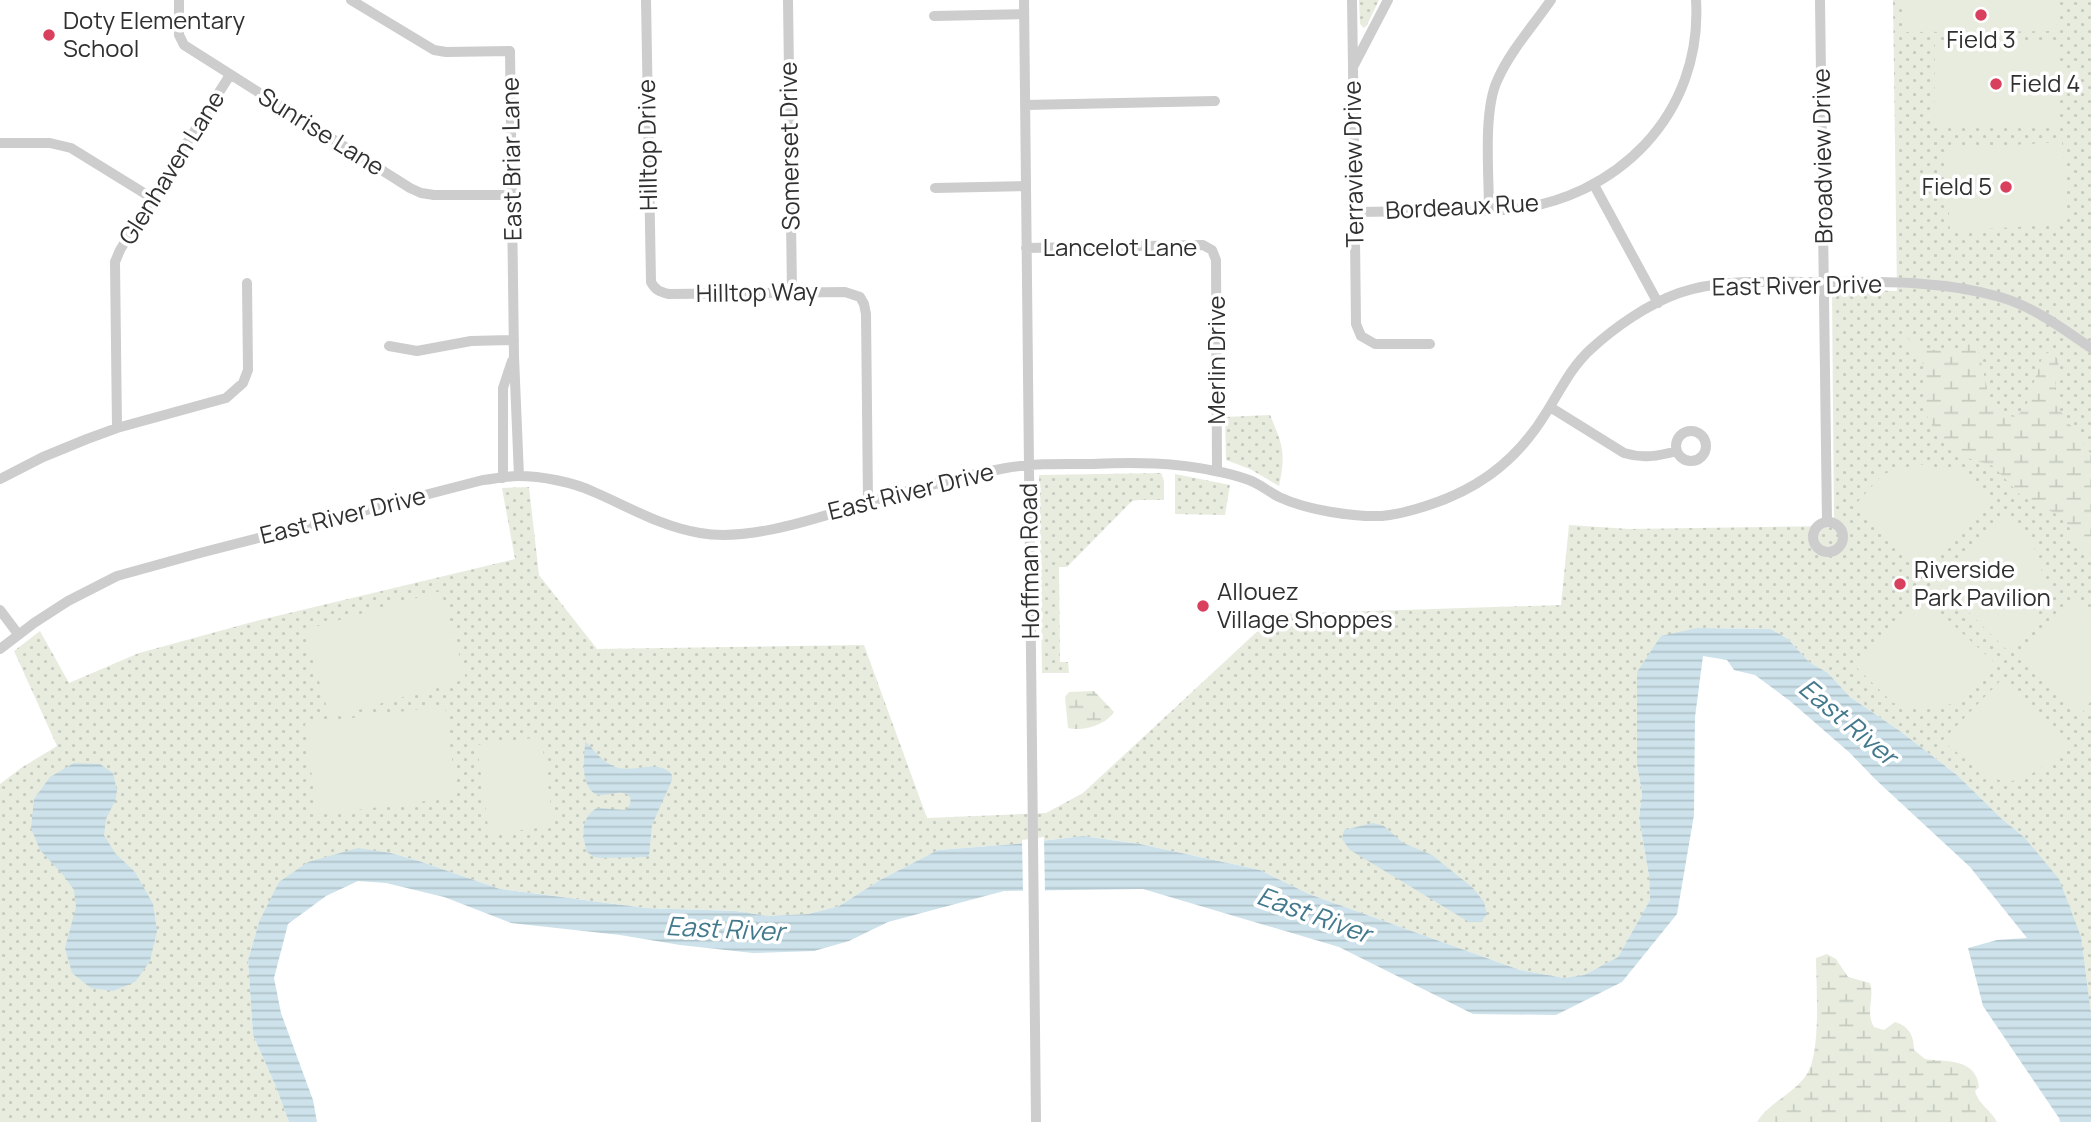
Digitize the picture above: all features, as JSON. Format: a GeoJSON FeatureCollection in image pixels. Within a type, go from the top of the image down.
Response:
{"type":"FeatureCollection","features":[{"type":"Feature","properties":{"kind":"street","name":"Sunrise Lane"},"geometry":{"type":"LineString","coordinates":[[179,0],[179,35],[182,42],[415,191],[434,195],[512,195]]}},
{"type":"Feature","properties":{"kind":"street","name":"East Briar Lane"},"geometry":{"type":"LineString","coordinates":[[351,0],[434,50],[510,51],[514,357],[519,476]]}},
{"type":"Feature","properties":{"kind":"street","name":"Hilltop Drive"},"geometry":{"type":"LineString","coordinates":[[646,0],[649,274],[654,288]]}},
{"type":"Feature","properties":{"kind":"street","name":"Somerset Drive"},"geometry":{"type":"LineString","coordinates":[[788,0],[792,292]]}},
{"type":"Feature","properties":{"kind":"street","name":"Hoffman Road"},"geometry":{"type":"LineString","coordinates":[[1024,0],[1036,1122]]}},
{"type":"Feature","properties":{"kind":"street"},"geometry":{"type":"LineString","coordinates":[[1352,0],[1353,68]]}},
{"type":"Feature","properties":{"kind":"street","name":"Terraview Drive"},"geometry":{"type":"LineString","coordinates":[[1388,0],[1353,68],[1356,324],[1361,336],[1375,344],[1430,344]]}},
{"type":"Feature","properties":{"kind":"street"},"geometry":{"type":"LineString","coordinates":[[1489,210],[1489,110],[1496,82],[1511,55],[1551,0]]}},
{"type":"Feature","properties":{"kind":"street","name":"Bordeaux Rue"},"geometry":{"type":"LineString","coordinates":[[1355,212],[1529,208],[1582,191],[1614,173],[1638,152],[1672,109],[1695,39],[1696,0]]}},
{"type":"Feature","properties":{"kind":"street","name":"Broadview Drive"},"geometry":{"type":"LineString","coordinates":[[1820,0],[1827,522]]}},
{"type":"Feature","properties":{"kind":"street"},"geometry":{"type":"LineString","coordinates":[[934,16],[1024,14]]}},
{"type":"Feature","properties":{"kind":"street","name":"Glenhaven Lane"},"geometry":{"type":"LineString","coordinates":[[117,428],[115,262],[230,75]]}},
{"type":"Feature","properties":{"kind":"street"},"geometry":{"type":"LineString","coordinates":[[1025,105],[1215,101]]}},
{"type":"Feature","properties":{"kind":"street"},"geometry":{"type":"LineString","coordinates":[[0,143],[50,143],[71,148],[152,198]]}},
{"type":"Feature","properties":{"kind":"street"},"geometry":{"type":"LineString","coordinates":[[1594,185],[1658,303]]}},
{"type":"Feature","properties":{"kind":"street"},"geometry":{"type":"LineString","coordinates":[[935,188],[1026,186]]}},
{"type":"Feature","properties":{"kind":"street","name":"Lancelot Lane"},"geometry":{"type":"LineString","coordinates":[[1026,248],[1203,245],[1212,250]]}},
{"type":"Feature","properties":{"kind":"street","name":"Merlin Drive"},"geometry":{"type":"LineString","coordinates":[[1212,250],[1216,260],[1217,471]]}},
{"type":"Feature","properties":{"kind":"street","name":"East River Drive"},"geometry":{"type":"LineString","coordinates":[[0,649],[68,601],[117,576],[483,480],[519,476],[568,483],[592,490],[663,522],[700,534],[736,535],[772,529],[1003,468],[1142,462],[1217,471],[1250,480],[1280,497],[1308,507],[1384,516],[1448,499],[1501,469],[1519,452],[1550,407],[1566,377],[1588,351],[1611,332],[1658,303],[1677,294],[1716,284],[1825,282],[1939,285],[1971,289],[2025,306],[2091,348]]}},
{"type":"Feature","properties":{"kind":"street"},"geometry":{"type":"LineString","coordinates":[[0,479],[43,457],[117,428],[217,402],[235,392],[243,383],[248,370],[247,283]]}},
{"type":"Feature","properties":{"kind":"street","name":"Hilltop Way"},"geometry":{"type":"LineString","coordinates":[[654,288],[669,294],[845,292],[860,297],[866,314],[868,502]]}},
{"type":"Feature","properties":{"kind":"street"},"geometry":{"type":"LineString","coordinates":[[389,346],[417,351],[466,342],[514,340]]}},
{"type":"Feature","properties":{"kind":"street","name":"East Briar Lane"},"geometry":{"type":"LineString","coordinates":[[503,478],[503,388],[514,357]]}},
{"type":"Feature","properties":{"kind":"street"},"geometry":{"type":"LineString","coordinates":[[1550,407],[1636,457],[1677,451]]}},
{"type":"Feature","properties":{"kind":"street"},"geometry":{"type":"LineString","coordinates":[[0,610],[18,634]]}},
{"type":"Feature","properties":{"kind":"green space"},"geometry":{"type":"Polygon","coordinates":[[[1359,0],[1379,0],[1364,28],[1360,24],[1359,0]]]}},
{"type":"Feature","properties":{"kind":"green space"},"geometry":{"type":"Polygon","coordinates":[[[1893,0],[2091,0],[2091,1015],[2024,837],[1957,775],[1850,697],[1828,673],[1809,662],[1788,639],[1771,629],[1697,628],[1637,765],[1642,793],[1639,818],[1649,876],[1650,900],[1618,957],[1584,975],[1564,978],[1520,970],[1309,894],[1260,870],[1140,844],[1083,836],[938,850],[880,880],[839,906],[808,914],[768,916],[736,911],[645,908],[500,889],[391,853],[259,922],[248,960],[253,1035],[289,1122],[0,1122],[0,784],[57,746],[14,651],[40,631],[69,683],[139,653],[260,620],[515,559],[502,488],[529,487],[539,575],[597,649],[864,645],[927,818],[1046,813],[1083,793],[1276,614],[1561,605],[1569,525],[1629,529],[1834,526],[1832,289],[1897,291],[1893,0]]]}},
{"type":"Feature","properties":{"kind":"green space","name":"Field 3"},"geometry":{"type":"Polygon","coordinates":[[[1906,0],[2056,0],[2056,31],[1906,32],[1906,0]]]}},
{"type":"Feature","properties":{"kind":"green space","name":"Field 4"},"geometry":{"type":"Polygon","coordinates":[[[1935,40],[2058,41],[2057,128],[1934,127],[1935,40]]]}},
{"type":"Feature","properties":{"kind":"green space","name":"Field 5"},"geometry":{"type":"Polygon","coordinates":[[[2062,142],[2067,224],[1950,231],[1945,149],[2062,142]]]}},
{"type":"Feature","properties":{"kind":"green space"},"geometry":{"type":"Polygon","coordinates":[[[1895,332],[1920,347],[1937,350],[1961,349],[1966,343],[1967,335],[1973,337],[1988,393],[2009,416],[2015,417],[2025,409],[2043,355],[2050,352],[2059,360],[2055,388],[2057,406],[2091,454],[2091,554],[2076,541],[2062,517],[2021,496],[1993,466],[1951,451],[1936,433],[1926,414],[1924,367],[1921,360],[1892,336],[1895,332]]]}},
{"type":"Feature","properties":{"kind":"green space"},"geometry":{"type":"Polygon","coordinates":[[[1270,415],[1282,450],[1279,486],[1250,469],[1226,460],[1225,417],[1270,415]]]}},
{"type":"Feature","properties":{"kind":"green space"},"geometry":{"type":"Polygon","coordinates":[[[1918,464],[1959,471],[1992,503],[1924,571],[1854,506],[1883,474],[1918,464]]]}},
{"type":"Feature","properties":{"kind":"green space"},"geometry":{"type":"Polygon","coordinates":[[[1161,473],[1164,500],[1132,501],[1067,567],[1059,567],[1060,662],[1068,662],[1069,673],[1042,673],[1039,475],[1161,473]]]}},
{"type":"Feature","properties":{"kind":"green space"},"geometry":{"type":"Polygon","coordinates":[[[1175,474],[1230,485],[1225,515],[1175,514],[1175,474]]]}},
{"type":"Feature","properties":{"kind":"green space"},"geometry":{"type":"Polygon","coordinates":[[[2004,517],[2033,544],[2046,584],[2036,622],[2007,650],[1940,584],[2004,517]]]}},
{"type":"Feature","properties":{"kind":"green space"},"geometry":{"type":"Polygon","coordinates":[[[441,591],[466,679],[330,718],[304,630],[441,591]]]}},
{"type":"Feature","properties":{"kind":"green space"},"geometry":{"type":"Polygon","coordinates":[[[1925,599],[1997,665],[1956,703],[1928,709],[1893,703],[1855,666],[1925,599]]]}},
{"type":"Feature","properties":{"kind":"green space"},"geometry":{"type":"Polygon","coordinates":[[[2077,599],[2091,618],[2091,701],[2079,717],[2018,658],[2077,599]]]}},
{"type":"Feature","properties":{"kind":"green space"},"geometry":{"type":"Polygon","coordinates":[[[2004,677],[2072,744],[2031,774],[2007,783],[1986,775],[1942,741],[2004,677]]]}},
{"type":"Feature","properties":{"kind":"green space"},"geometry":{"type":"Polygon","coordinates":[[[1094,691],[1114,712],[1105,721],[1093,726],[1068,728],[1065,697],[1069,692],[1094,691]]]}},
{"type":"Feature","properties":{"kind":"green space"},"geometry":{"type":"Polygon","coordinates":[[[445,706],[457,797],[317,815],[305,724],[445,706]]]}},
{"type":"Feature","properties":{"kind":"green space"},"geometry":{"type":"Polygon","coordinates":[[[541,737],[554,826],[489,834],[477,745],[541,737]]]}},
{"type":"Feature","properties":{"kind":"green space"},"geometry":{"type":"Polygon","coordinates":[[[1827,954],[1836,959],[1848,977],[1870,983],[1870,1016],[1874,1027],[1884,1030],[1895,1022],[1900,1024],[1910,1032],[1914,1050],[1925,1059],[1966,1066],[1977,1078],[1977,1096],[1997,1122],[1757,1122],[1805,1077],[1810,1067],[1817,1021],[1816,958],[1827,954]]]}},
{"type":"Feature","properties":{"kind":"water","name":"East River"},"geometry":{"type":"Polygon","coordinates":[[[1697,628],[1771,629],[1788,639],[1809,662],[1828,673],[1850,697],[1957,775],[2024,837],[2059,879],[2081,937],[2091,1015],[2091,1122],[2060,1122],[1983,1006],[1968,948],[1997,940],[2027,938],[1970,867],[1850,753],[1790,701],[1755,675],[1734,670],[1727,660],[1703,656],[1695,717],[1694,815],[1677,914],[1622,982],[1556,1015],[1473,1014],[1339,947],[1143,889],[1004,891],[888,922],[849,941],[814,951],[753,953],[511,923],[444,897],[386,883],[358,881],[326,896],[288,924],[274,978],[281,1013],[313,1100],[317,1122],[289,1122],[253,1035],[248,960],[259,922],[279,882],[308,862],[358,848],[419,861],[500,889],[645,908],[736,911],[768,916],[808,914],[839,906],[880,880],[938,850],[1083,836],[1140,844],[1260,870],[1309,894],[1520,970],[1564,978],[1584,975],[1618,957],[1650,900],[1649,876],[1639,818],[1642,793],[1637,765],[1637,672],[1661,636],[1697,628]]]}},
{"type":"Feature","properties":{"kind":"water"},"geometry":{"type":"Polygon","coordinates":[[[585,741],[613,766],[625,769],[655,767],[667,770],[672,775],[652,825],[649,855],[646,857],[601,858],[587,852],[583,833],[591,812],[597,808],[626,810],[631,800],[623,793],[595,794],[588,786],[584,764],[585,741]]]}},
{"type":"Feature","properties":{"kind":"water"},"geometry":{"type":"Polygon","coordinates":[[[74,763],[100,764],[113,773],[117,791],[106,819],[104,835],[115,853],[135,872],[153,904],[157,931],[150,961],[135,982],[113,991],[91,988],[72,973],[65,948],[76,907],[74,890],[40,850],[31,828],[34,799],[50,777],[74,763]]]}},
{"type":"Feature","properties":{"kind":"water"},"geometry":{"type":"Polygon","coordinates":[[[1373,823],[1384,826],[1403,843],[1432,855],[1473,888],[1484,902],[1487,914],[1481,922],[1469,922],[1350,850],[1342,839],[1344,830],[1373,823]]]}},
{"type":"Feature","properties":{"kind":"pier"},"geometry":{"type":"Polygon","coordinates":[[[1044,837],[1045,893],[1023,893],[1022,840],[1044,837]]]}},
{"type":"Feature","properties":{"kind":"place","name":"Field 3"},"geometry":{"type":"Point","coordinates":[1981,15]}},
{"type":"Feature","properties":{"kind":"place","name":"Doty Elementary School"},"geometry":{"type":"Point","coordinates":[49,35]}},
{"type":"Feature","properties":{"kind":"place","name":"Field 4"},"geometry":{"type":"Point","coordinates":[1996,84]}},
{"type":"Feature","properties":{"kind":"place","name":"Field 5"},"geometry":{"type":"Point","coordinates":[2006,187]}},
{"type":"Feature","properties":{"kind":"place","name":"Riverside Park Pavilion"},"geometry":{"type":"Point","coordinates":[1900,584]}},
{"type":"Feature","properties":{"kind":"place","name":"Allouez Village Shoppes"},"geometry":{"type":"Point","coordinates":[1203,606]}}]}
